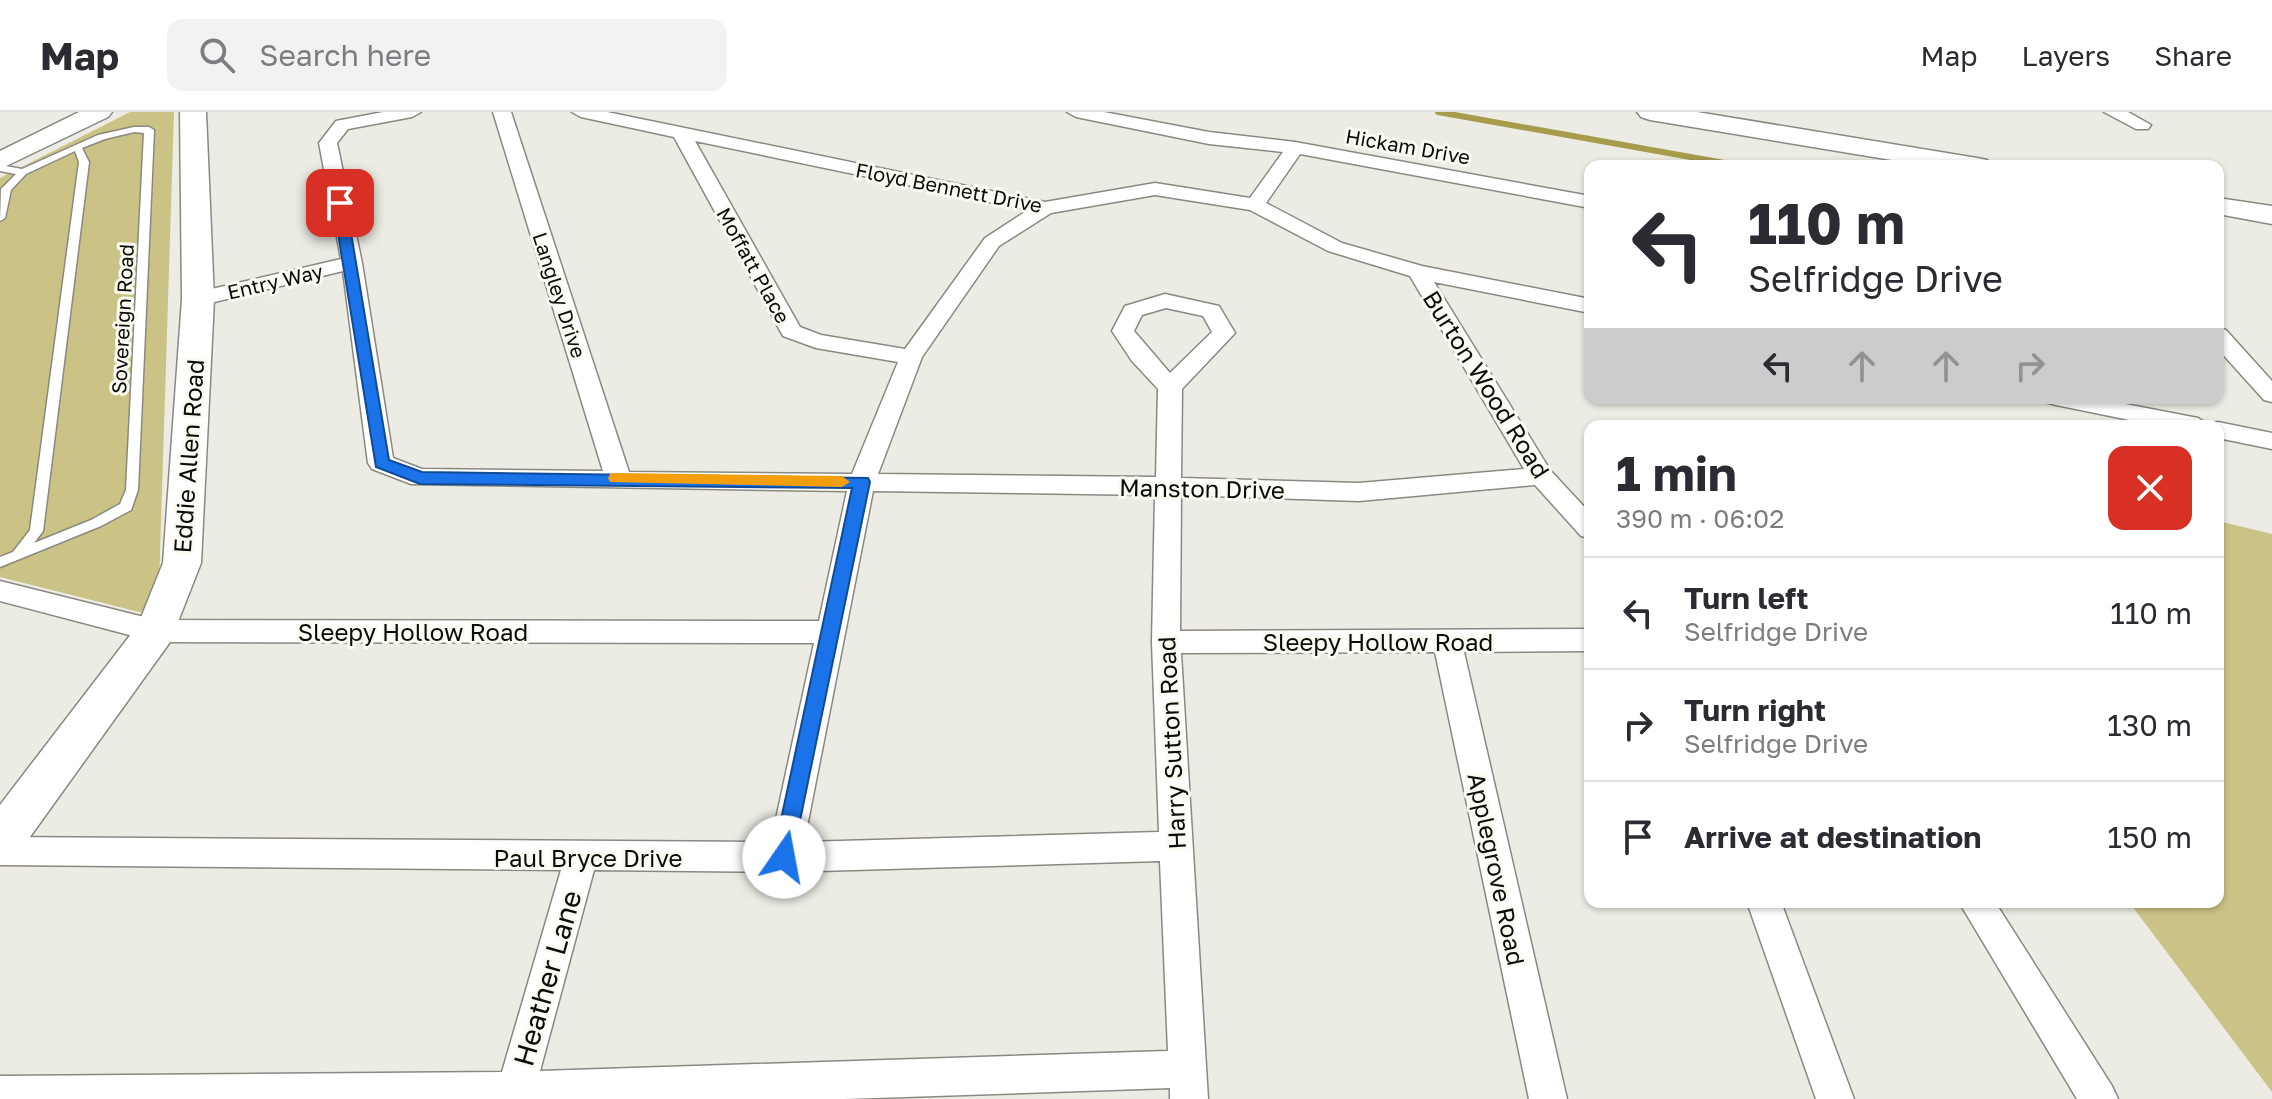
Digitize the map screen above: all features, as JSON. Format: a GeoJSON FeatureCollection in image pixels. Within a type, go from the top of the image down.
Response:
{"type":"FeatureCollection","features":[{"type":"Feature","properties":{"kind":"street"},"geometry":{"type":"LineString","coordinates":[[11,167],[99,112]]}},
{"type":"Feature","properties":{"kind":"street","name":"Eddie Allen Road"},"geometry":{"type":"LineString","coordinates":[[0,841],[156,631],[182,563],[198,299],[193,112]]}},
{"type":"Feature","properties":{"kind":"street"},"geometry":{"type":"LineString","coordinates":[[352,263],[328,143],[342,125],[412,112]]}},
{"type":"Feature","properties":{"kind":"street","name":"Langley Drive"},"geometry":{"type":"LineString","coordinates":[[502,112],[618,478]]}},
{"type":"Feature","properties":{"kind":"street","name":"Floyd Bennett Drive"},"geometry":{"type":"LineString","coordinates":[[581,112],[1045,208],[1155,189],[1255,205],[1335,247],[1418,272],[1584,305]]}},
{"type":"Feature","properties":{"kind":"street","name":"Hickam Drive"},"geometry":{"type":"LineString","coordinates":[[1076,112],[1209,138],[1295,148],[1584,201]]}},
{"type":"Feature","properties":{"kind":"street"},"geometry":{"type":"LineString","coordinates":[[1650,112],[1941,160]]}},
{"type":"Feature","properties":{"kind":"street"},"geometry":{"type":"LineString","coordinates":[[2113,112],[2142,125]]}},
{"type":"Feature","properties":{"kind":"street","name":"Moffatt Place"},"geometry":{"type":"LineString","coordinates":[[681,132],[791,331],[816,341],[911,357]]}},
{"type":"Feature","properties":{"kind":"street"},"geometry":{"type":"LineString","coordinates":[[1255,205],[1295,148]]}},
{"type":"Feature","properties":{"kind":"street"},"geometry":{"type":"LineString","coordinates":[[2224,207],[2272,215]]}},
{"type":"Feature","properties":{"kind":"street"},"geometry":{"type":"LineString","coordinates":[[784,857],[862,482],[911,357],[992,242],[1045,208]]}},
{"type":"Feature","properties":{"kind":"street","name":"Entry Way"},"geometry":{"type":"LineString","coordinates":[[198,299],[352,263]]}},
{"type":"Feature","properties":{"kind":"street","name":"Manston Drive"},"geometry":{"type":"LineString","coordinates":[[352,263],[381,463],[420,478],[1167,486],[1359,492],[1541,476]]}},
{"type":"Feature","properties":{"kind":"street","name":"Burton Wood Road"},"geometry":{"type":"LineString","coordinates":[[1418,272],[1541,476],[1584,523]]}},
{"type":"Feature","properties":{"kind":"street"},"geometry":{"type":"LineString","coordinates":[[2224,342],[2272,395]]}},
{"type":"Feature","properties":{"kind":"street","name":"Harry Sutton Road"},"geometry":{"type":"LineString","coordinates":[[1170,387],[1166,642],[1188,1084]]}},
{"type":"Feature","properties":{"kind":"street"},"geometry":{"type":"LineString","coordinates":[[2086,404],[2168,420]]}},
{"type":"Feature","properties":{"kind":"street"},"geometry":{"type":"LineString","coordinates":[[2224,431],[2272,441]]}},
{"type":"Feature","properties":{"kind":"street","name":"Sleepy Hollow Road"},"geometry":{"type":"LineString","coordinates":[[0,591],[156,631],[831,632]]}},
{"type":"Feature","properties":{"kind":"street","name":"Applegrove Road"},"geometry":{"type":"LineString","coordinates":[[1447,640],[1548,1099]]}},
{"type":"Feature","properties":{"kind":"street","name":"Sleepy Hollow Road"},"geometry":{"type":"LineString","coordinates":[[1166,642],[1584,640]]}},
{"type":"Feature","properties":{"kind":"street","name":"Paul Bryce Drive"},"geometry":{"type":"LineString","coordinates":[[0,851],[784,857],[1176,846]]}},
{"type":"Feature","properties":{"kind":"street","name":"Heather Lane"},"geometry":{"type":"LineString","coordinates":[[514,1095],[581,857]]}},
{"type":"Feature","properties":{"kind":"street"},"geometry":{"type":"LineString","coordinates":[[1766,908],[1835,1099]]}},
{"type":"Feature","properties":{"kind":"street"},"geometry":{"type":"LineString","coordinates":[[1980,908],[2099,1099]]}},
{"type":"Feature","properties":{"kind":"street"},"geometry":{"type":"LineString","coordinates":[[0,1095],[514,1095],[1188,1084]]}},
{"type":"Feature","properties":{"kind":"lane","name":"Sovereign Road"},"geometry":{"type":"LineString","coordinates":[[0,562],[96,523],[126,507],[132,490],[149,130],[134,128],[109,134],[78,148],[11,167]]}},
{"type":"Feature","properties":{"kind":"lane"},"geometry":{"type":"LineString","coordinates":[[16,555],[36,531],[84,162],[78,148]]}},
{"type":"Feature","properties":{"kind":"lane"},"geometry":{"type":"LineString","coordinates":[[0,168],[11,167],[3,190],[0,218]]}},
{"type":"Feature","properties":{"kind":"shaded area"},"geometry":{"type":"Polygon","coordinates":[[[130,112],[174,112],[159,586],[147,614],[0,577],[0,178],[130,112]]]}},
{"type":"Feature","properties":{"kind":"shaded area"},"geometry":{"type":"Polygon","coordinates":[[[2224,522],[2272,534],[2272,1092],[2134,908],[2224,908],[2224,522]]]}},
{"type":"Feature","properties":{"kind":"waterway"},"geometry":{"type":"LineString","coordinates":[[1438,112],[1707,160]]}},
{"type":"Feature","properties":{"kind":"slow traffic"},"geometry":{"type":"LineString","coordinates":[[616,478],[842,482]]}},
{"type":"Feature","properties":{"kind":"route"},"geometry":{"type":"LineString","coordinates":[[340,203],[352,263],[381,463],[420,478],[862,482],[784,857]]}}]}
